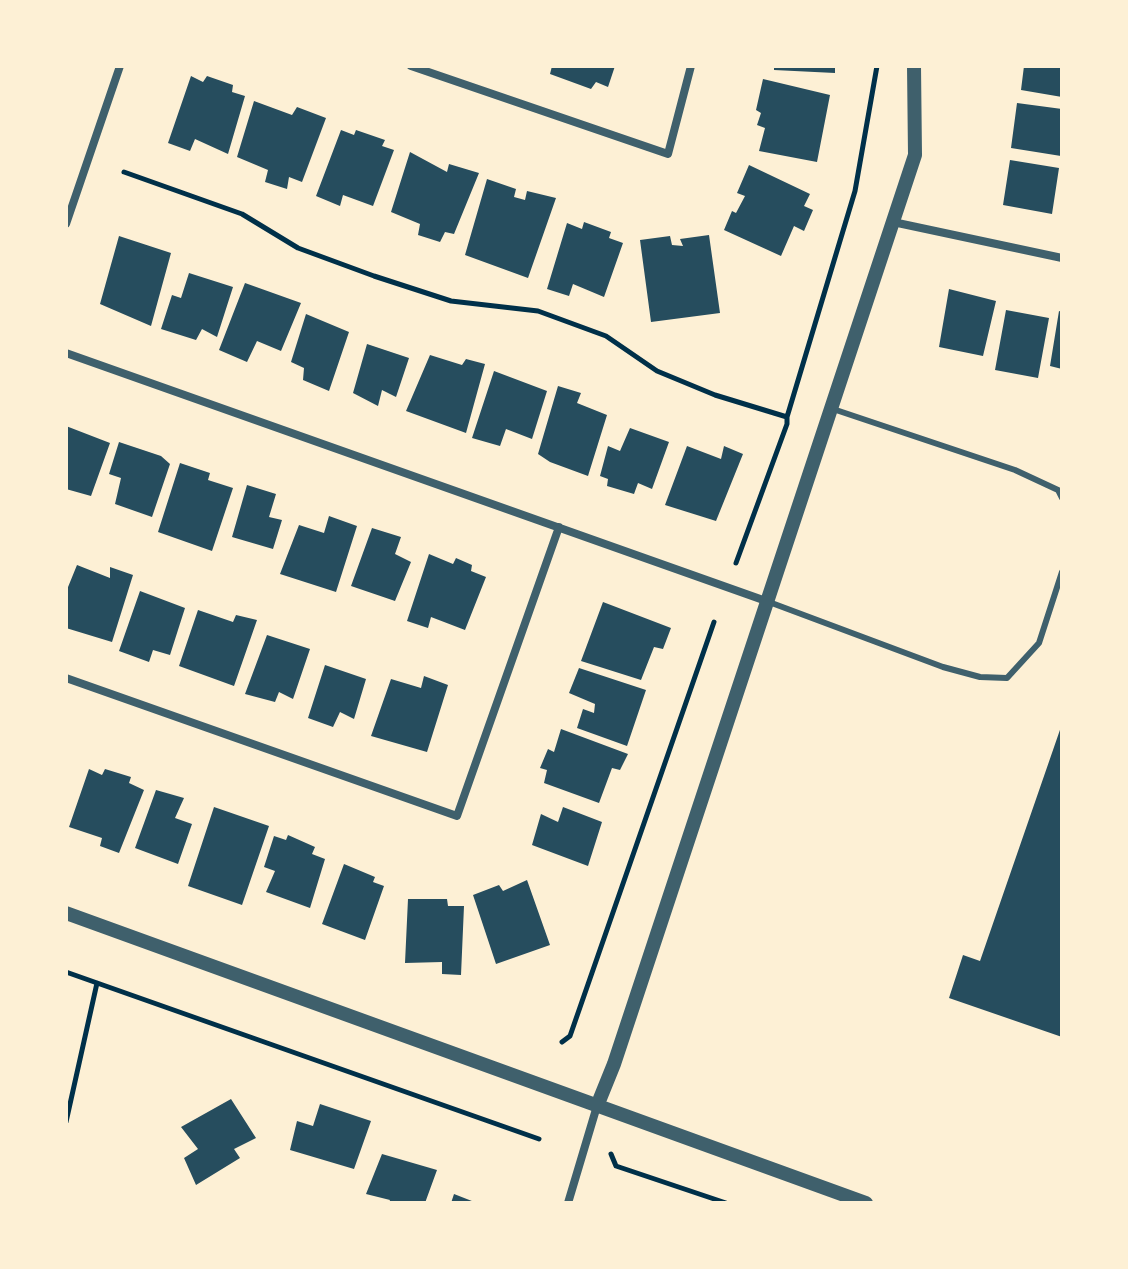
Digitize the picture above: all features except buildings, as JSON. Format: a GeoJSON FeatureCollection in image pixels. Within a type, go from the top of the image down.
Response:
{"type":"FeatureCollection","features":[{"type":"Feature","properties":{"kind":"street"},"geometry":{"type":"LineString","coordinates":[[66,224],[120,66]]}},
{"type":"Feature","properties":{"kind":"street"},"geometry":{"type":"LineString","coordinates":[[411,66],[668,154],[691,66]]}},
{"type":"Feature","properties":{"kind":"street"},"geometry":{"type":"LineString","coordinates":[[568,1203],[597,1106],[614,1064],[915,155],[914,66]]}},
{"type":"Feature","properties":{"kind":"street"},"geometry":{"type":"LineString","coordinates":[[893,222],[1062,258]]}},
{"type":"Feature","properties":{"kind":"street"},"geometry":{"type":"LineString","coordinates":[[66,353],[766,601]]}},
{"type":"Feature","properties":{"kind":"street"},"geometry":{"type":"LineString","coordinates":[[66,678],[457,816],[559,527]]}},
{"type":"Feature","properties":{"kind":"street"},"geometry":{"type":"LineString","coordinates":[[66,913],[866,1203]]}},
{"type":"Feature","properties":{"kind":"lane"},"geometry":{"type":"LineString","coordinates":[[831,409],[1015,470],[1060,489],[1062,498]]}},
{"type":"Feature","properties":{"kind":"lane"},"geometry":{"type":"LineString","coordinates":[[766,601],[943,667],[980,677],[1007,678],[1039,643],[1062,572]]}},
{"type":"Feature","properties":{"kind":"path"},"geometry":{"type":"LineString","coordinates":[[736,563],[787,424],[855,191],[877,66]]}},
{"type":"Feature","properties":{"kind":"path"},"geometry":{"type":"LineString","coordinates":[[124,172],[242,214],[298,248],[374,276],[451,301],[538,311],[606,336],[657,371],[715,395],[787,417]]}},
{"type":"Feature","properties":{"kind":"path"},"geometry":{"type":"LineString","coordinates":[[562,1042],[570,1036],[714,622]]}},
{"type":"Feature","properties":{"kind":"path"},"geometry":{"type":"LineString","coordinates":[[66,972],[539,1139]]}},
{"type":"Feature","properties":{"kind":"path"},"geometry":{"type":"LineString","coordinates":[[66,1122],[97,983]]}},
{"type":"Feature","properties":{"kind":"path"},"geometry":{"type":"LineString","coordinates":[[611,1154],[616,1166],[726,1203]]}}]}
